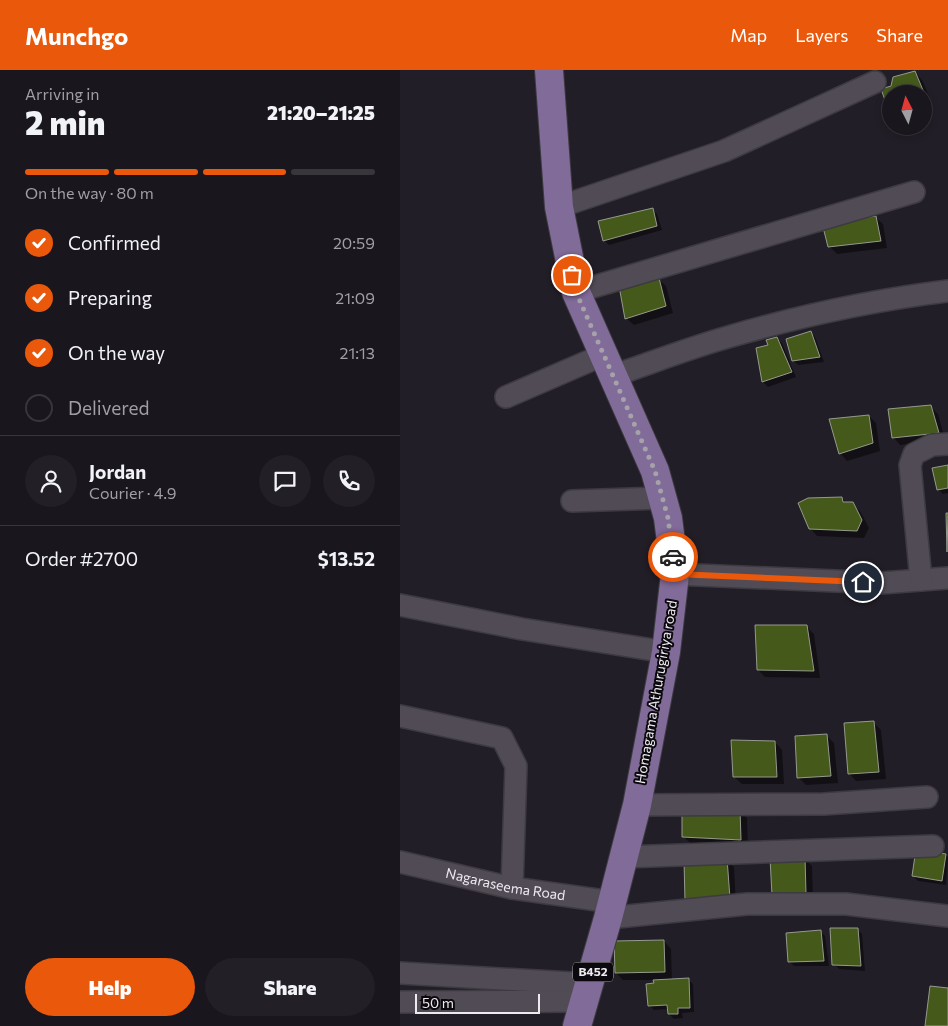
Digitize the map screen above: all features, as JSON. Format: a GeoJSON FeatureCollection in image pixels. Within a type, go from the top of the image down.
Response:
{"type":"FeatureCollection","features":[{"type":"Feature","properties":{"kind":"main road","name":"Homagama Athurugiriya road"},"geometry":{"type":"LineString","coordinates":[[549,70],[560,207],[576,292],[655,471],[668,518],[675,574],[666,652],[637,805],[584,1004]]}},
{"type":"Feature","properties":{"kind":"street"},"geometry":{"type":"LineString","coordinates":[[560,207],[724,151],[876,82]]}},
{"type":"Feature","properties":{"kind":"street"},"geometry":{"type":"LineString","coordinates":[[576,292],[914,192]]}},
{"type":"Feature","properties":{"kind":"street"},"geometry":{"type":"LineString","coordinates":[[506,397],[608,365],[793,320],[898,297],[948,291]]}},
{"type":"Feature","properties":{"kind":"street"},"geometry":{"type":"LineString","coordinates":[[921,580],[910,465],[914,454],[932,445],[948,444]]}},
{"type":"Feature","properties":{"kind":"street"},"geometry":{"type":"LineString","coordinates":[[572,501],[662,498]]}},
{"type":"Feature","properties":{"kind":"street"},"geometry":{"type":"LineString","coordinates":[[675,574],[882,583],[948,578]]}},
{"type":"Feature","properties":{"kind":"street"},"geometry":{"type":"LineString","coordinates":[[400,605],[522,629],[666,652]]}},
{"type":"Feature","properties":{"kind":"street"},"geometry":{"type":"LineString","coordinates":[[400,716],[502,738],[516,766],[512,888]]}},
{"type":"Feature","properties":{"kind":"street"},"geometry":{"type":"LineString","coordinates":[[637,805],[824,804],[927,798]]}},
{"type":"Feature","properties":{"kind":"street"},"geometry":{"type":"LineString","coordinates":[[624,857],[933,846]]}},
{"type":"Feature","properties":{"kind":"street","name":"Nagaraseema Road"},"geometry":{"type":"LineString","coordinates":[[400,862],[610,910],[747,904],[846,904],[948,916]]}},
{"type":"Feature","properties":{"kind":"street"},"geometry":{"type":"LineString","coordinates":[[400,973],[584,1004]]}},
{"type":"Feature","properties":{"kind":"street"},"geometry":{"type":"LineString","coordinates":[[400,1002],[584,1004]]}},
{"type":"Feature","properties":{"kind":"building"},"geometry":{"type":"Polygon","coordinates":[[[915,71],[921,85],[891,85],[893,77],[915,71]]]}},
{"type":"Feature","properties":{"kind":"building"},"geometry":{"type":"Polygon","coordinates":[[[653,208],[657,226],[603,241],[598,221],[653,208]]]}},
{"type":"Feature","properties":{"kind":"building"},"geometry":{"type":"Polygon","coordinates":[[[876,216],[881,241],[828,247],[822,223],[876,216]]]}},
{"type":"Feature","properties":{"kind":"building"},"geometry":{"type":"Polygon","coordinates":[[[659,278],[666,306],[625,319],[619,286],[659,278]]]}},
{"type":"Feature","properties":{"kind":"building"},"geometry":{"type":"Polygon","coordinates":[[[811,331],[820,357],[792,361],[786,339],[811,331]]]}},
{"type":"Feature","properties":{"kind":"building"},"geometry":{"type":"Polygon","coordinates":[[[777,337],[792,372],[762,382],[756,348],[768,345],[766,340],[777,337]]]}},
{"type":"Feature","properties":{"kind":"building"},"geometry":{"type":"Polygon","coordinates":[[[931,405],[939,433],[892,438],[888,409],[931,405]]]}},
{"type":"Feature","properties":{"kind":"building"},"geometry":{"type":"Polygon","coordinates":[[[869,415],[873,443],[839,454],[829,419],[869,415]]]}},
{"type":"Feature","properties":{"kind":"building"},"geometry":{"type":"Polygon","coordinates":[[[948,465],[948,488],[937,490],[932,468],[948,465]]]}},
{"type":"Feature","properties":{"kind":"building"},"geometry":{"type":"Polygon","coordinates":[[[842,497],[843,502],[853,502],[862,520],[857,531],[809,529],[798,503],[808,498],[842,497]]]}},
{"type":"Feature","properties":{"kind":"building"},"geometry":{"type":"Polygon","coordinates":[[[946,513],[948,513],[947,552],[946,513]]]}},
{"type":"Feature","properties":{"kind":"building"},"geometry":{"type":"Polygon","coordinates":[[[755,625],[807,625],[814,671],[757,670],[755,625]]]}},
{"type":"Feature","properties":{"kind":"building"},"geometry":{"type":"Polygon","coordinates":[[[874,721],[879,772],[848,774],[844,723],[874,721]]]}},
{"type":"Feature","properties":{"kind":"building"},"geometry":{"type":"Polygon","coordinates":[[[827,734],[831,776],[797,778],[795,736],[827,734]]]}},
{"type":"Feature","properties":{"kind":"building"},"geometry":{"type":"Polygon","coordinates":[[[731,740],[775,741],[777,777],[733,777],[731,740]]]}},
{"type":"Feature","properties":{"kind":"building"},"geometry":{"type":"Polygon","coordinates":[[[740,809],[741,840],[682,837],[682,811],[740,809]]]}},
{"type":"Feature","properties":{"kind":"building"},"geometry":{"type":"Polygon","coordinates":[[[916,849],[946,854],[942,881],[912,876],[916,849]]]}},
{"type":"Feature","properties":{"kind":"building"},"geometry":{"type":"Polygon","coordinates":[[[805,857],[806,894],[772,895],[770,858],[805,857]]]}},
{"type":"Feature","properties":{"kind":"building"},"geometry":{"type":"Polygon","coordinates":[[[727,858],[730,899],[685,901],[684,860],[727,858]]]}},
{"type":"Feature","properties":{"kind":"building"},"geometry":{"type":"Polygon","coordinates":[[[830,928],[858,928],[861,966],[832,965],[830,928]]]}},
{"type":"Feature","properties":{"kind":"building"},"geometry":{"type":"Polygon","coordinates":[[[821,930],[824,961],[788,962],[786,933],[821,930]]]}},
{"type":"Feature","properties":{"kind":"building"},"geometry":{"type":"Polygon","coordinates":[[[664,940],[665,972],[615,973],[614,941],[664,940]]]}},
{"type":"Feature","properties":{"kind":"building"},"geometry":{"type":"Polygon","coordinates":[[[689,978],[690,1008],[678,1008],[678,1014],[668,1014],[667,1005],[648,1006],[646,984],[654,983],[653,980],[689,978]]]}},
{"type":"Feature","properties":{"kind":"building"},"geometry":{"type":"Polygon","coordinates":[[[930,986],[948,988],[948,1026],[925,1026],[930,986]]]}},
{"type":"Feature","properties":{"kind":"way so far"},"geometry":{"type":"LineString","coordinates":[[572,275],[576,292],[655,471],[668,518],[673,557]]}},
{"type":"Feature","properties":{"kind":"route"},"geometry":{"type":"LineString","coordinates":[[673,557],[675,574],[863,582]]}}]}
